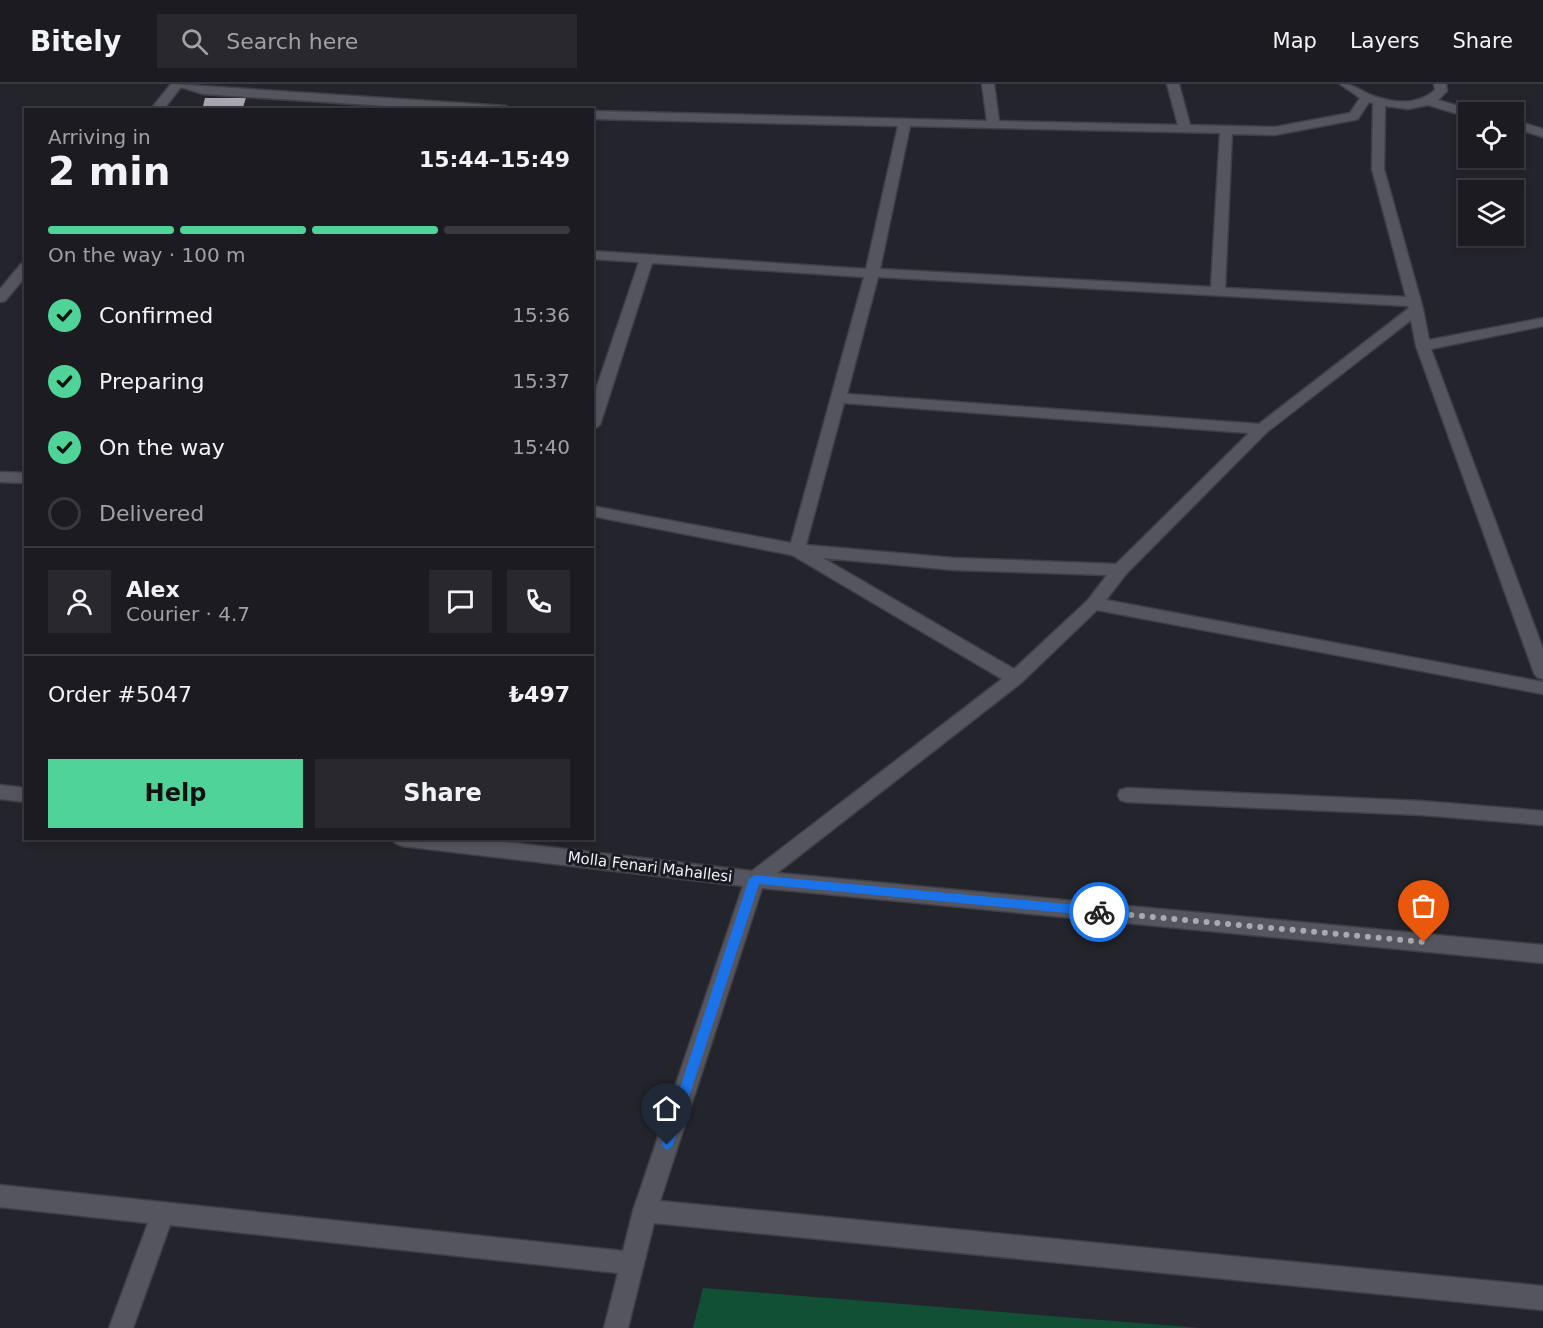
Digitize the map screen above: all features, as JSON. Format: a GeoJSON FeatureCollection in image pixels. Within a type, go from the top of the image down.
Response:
{"type":"FeatureCollection","features":[{"type":"Feature","properties":{"kind":"street"},"geometry":{"type":"LineString","coordinates":[[158,108],[177,84]]}},
{"type":"Feature","properties":{"kind":"street"},"geometry":{"type":"LineString","coordinates":[[183,84],[203,90],[475,108]]}},
{"type":"Feature","properties":{"kind":"street"},"geometry":{"type":"LineString","coordinates":[[988,84],[994,125]]}},
{"type":"Feature","properties":{"kind":"street"},"geometry":{"type":"LineString","coordinates":[[1173,84],[1185,129]]}},
{"type":"Feature","properties":{"kind":"street"},"geometry":{"type":"LineString","coordinates":[[1346,84],[1354,92],[1372,100],[1405,105],[1437,97],[1441,91],[1440,84]]}},
{"type":"Feature","properties":{"kind":"street"},"geometry":{"type":"LineString","coordinates":[[293,108],[307,97]]}},
{"type":"Feature","properties":{"kind":"street"},"geometry":{"type":"LineString","coordinates":[[594,115],[1275,131],[1354,116],[1372,100]]}},
{"type":"Feature","properties":{"kind":"street"},"geometry":{"type":"LineString","coordinates":[[1372,100],[1378,169],[1415,306],[1423,346],[1543,673]]}},
{"type":"Feature","properties":{"kind":"street"},"geometry":{"type":"LineString","coordinates":[[1428,101],[1458,110]]}},
{"type":"Feature","properties":{"kind":"street"},"geometry":{"type":"LineString","coordinates":[[797,550],[872,273],[905,123]]}},
{"type":"Feature","properties":{"kind":"street"},"geometry":{"type":"LineString","coordinates":[[1524,127],[1543,133]]}},
{"type":"Feature","properties":{"kind":"street"},"geometry":{"type":"LineString","coordinates":[[1218,292],[1227,130]]}},
{"type":"Feature","properties":{"kind":"street"},"geometry":{"type":"LineString","coordinates":[[594,255],[1415,306]]}},
{"type":"Feature","properties":{"kind":"street"},"geometry":{"type":"LineString","coordinates":[[594,419],[647,258]]}},
{"type":"Feature","properties":{"kind":"street"},"geometry":{"type":"LineString","coordinates":[[0,298],[24,269]]}},
{"type":"Feature","properties":{"kind":"street"},"geometry":{"type":"LineString","coordinates":[[616,1328],[645,1211],[755,879],[1015,678],[1094,604],[1120,570],[1262,429],[1415,306]]}},
{"type":"Feature","properties":{"kind":"street"},"geometry":{"type":"LineString","coordinates":[[1423,346],[1543,322]]}},
{"type":"Feature","properties":{"kind":"street"},"geometry":{"type":"LineString","coordinates":[[838,398],[1262,429]]}},
{"type":"Feature","properties":{"kind":"street"},"geometry":{"type":"LineString","coordinates":[[0,477],[24,478]]}},
{"type":"Feature","properties":{"kind":"street"},"geometry":{"type":"LineString","coordinates":[[594,511],[797,550],[954,564],[1120,570]]}},
{"type":"Feature","properties":{"kind":"street"},"geometry":{"type":"LineString","coordinates":[[797,550],[1015,678]]}},
{"type":"Feature","properties":{"kind":"street"},"geometry":{"type":"LineString","coordinates":[[1094,604],[1543,688]]}},
{"type":"Feature","properties":{"kind":"street"},"geometry":{"type":"LineString","coordinates":[[0,792],[24,795]]}},
{"type":"Feature","properties":{"kind":"street"},"geometry":{"type":"LineString","coordinates":[[1127,795],[1421,808],[1543,818]]}},
{"type":"Feature","properties":{"kind":"street","name":"Molla Fenari Mahallesi"},"geometry":{"type":"LineString","coordinates":[[419,840],[755,879],[1543,954]]}},
{"type":"Feature","properties":{"kind":"street"},"geometry":{"type":"LineString","coordinates":[[0,1196],[632,1263]]}},
{"type":"Feature","properties":{"kind":"street"},"geometry":{"type":"LineString","coordinates":[[645,1211],[1543,1298]]}},
{"type":"Feature","properties":{"kind":"street"},"geometry":{"type":"LineString","coordinates":[[121,1328],[163,1213]]}},
{"type":"Feature","properties":{"kind":"green space"},"geometry":{"type":"Polygon","coordinates":[[[703,1288],[1201,1328],[693,1328],[703,1288]]]}},
{"type":"Feature","properties":{"kind":"building"},"geometry":{"type":"Polygon","coordinates":[[[205,98],[246,98],[243,108],[202,108],[205,98]]]}},
{"type":"Feature","properties":{"kind":"way so far"},"geometry":{"type":"LineString","coordinates":[[1099,912],[1424,942]]}},
{"type":"Feature","properties":{"kind":"route"},"geometry":{"type":"LineString","coordinates":[[667,1145],[755,879],[1099,912]]}}]}
